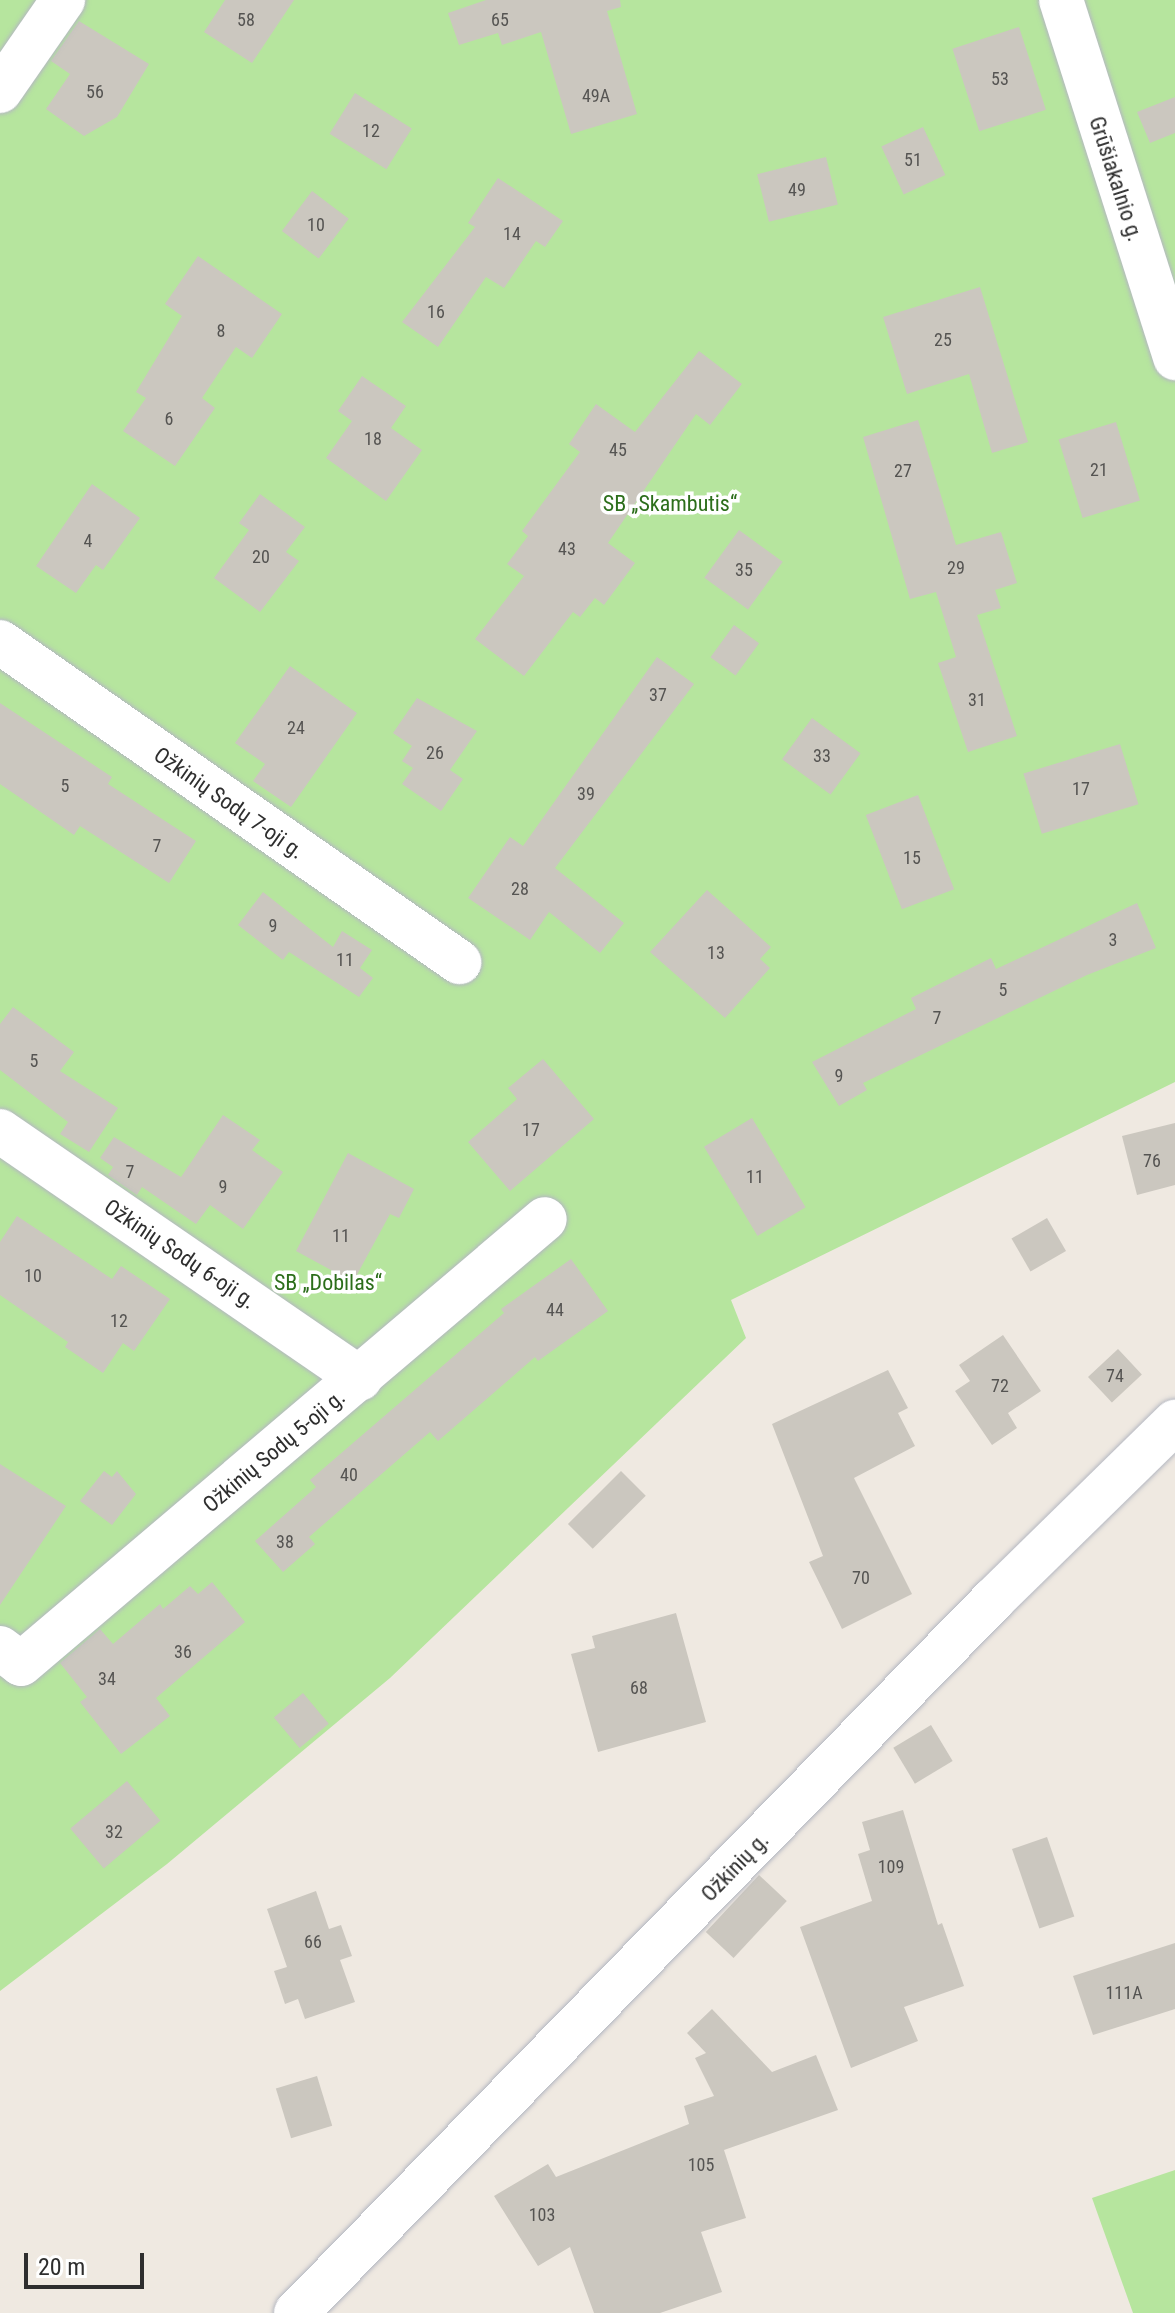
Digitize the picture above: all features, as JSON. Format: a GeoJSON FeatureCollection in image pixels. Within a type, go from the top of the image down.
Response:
{"type":"FeatureCollection","features":[{"type":"Feature","properties":{"kind":"street"},"geometry":{"type":"LineString","coordinates":[[0,91],[63,0]]}},
{"type":"Feature","properties":{"kind":"street","name":"Grūšiakalnio g."},"geometry":{"type":"LineString","coordinates":[[1061,0],[1175,358]]}},
{"type":"Feature","properties":{"kind":"street","name":"Ožkinių Sodų 7-oji g."},"geometry":{"type":"LineString","coordinates":[[0,642],[459,962]]}},
{"type":"Feature","properties":{"kind":"street","name":"Ožkinių Sodų 6-oji g."},"geometry":{"type":"LineString","coordinates":[[0,1131],[360,1378]]}},
{"type":"Feature","properties":{"kind":"street","name":"Ožkinių Sodų 5-oji g."},"geometry":{"type":"LineString","coordinates":[[0,1648],[21,1664],[545,1219]]}},
{"type":"Feature","properties":{"kind":"street","name":"Ožkinių g."},"geometry":{"type":"LineString","coordinates":[[296,2313],[993,1600],[1175,1422]]}},
{"type":"Feature","properties":{"kind":"green space","name":"SB „Skambutis“"},"geometry":{"type":"Polygon","coordinates":[[[0,0],[1175,0],[1175,1082],[731,1300],[746,1338],[390,1678],[167,1864],[0,1991],[0,0]]]}},
{"type":"Feature","properties":{"kind":"green space"},"geometry":{"type":"Polygon","coordinates":[[[1175,2170],[1175,2313],[1133,2313],[1092,2198],[1175,2170]]]}},
{"type":"Feature","properties":{"kind":"building"},"geometry":{"type":"Polygon","coordinates":[[[225,0],[294,0],[252,63],[204,32],[225,0]]]}},
{"type":"Feature","properties":{"kind":"building"},"geometry":{"type":"Polygon","coordinates":[[[486,0],[620,0],[621,7],[607,11],[637,114],[571,134],[541,32],[502,45],[498,33],[459,45],[448,13],[486,0]]]}},
{"type":"Feature","properties":{"kind":"building"},"geometry":{"type":"Polygon","coordinates":[[[79,21],[149,64],[117,117],[84,136],[46,109],[70,74],[51,61],[79,21]]]}},
{"type":"Feature","properties":{"kind":"building"},"geometry":{"type":"Polygon","coordinates":[[[1019,27],[1046,110],[979,131],[952,49],[1019,27]]]}},
{"type":"Feature","properties":{"kind":"building"},"geometry":{"type":"Polygon","coordinates":[[[355,93],[412,129],[386,169],[330,134],[355,93]]]}},
{"type":"Feature","properties":{"kind":"building"},"geometry":{"type":"Polygon","coordinates":[[[1175,97],[1175,133],[1150,143],[1137,112],[1175,97]]]}},
{"type":"Feature","properties":{"kind":"building"},"geometry":{"type":"Polygon","coordinates":[[[923,127],[945,175],[904,194],[881,146],[923,127]]]}},
{"type":"Feature","properties":{"kind":"building"},"geometry":{"type":"Polygon","coordinates":[[[826,157],[838,205],[769,222],[757,174],[826,157]]]}},
{"type":"Feature","properties":{"kind":"building"},"geometry":{"type":"Polygon","coordinates":[[[498,178],[563,221],[545,247],[536,241],[504,288],[486,277],[438,347],[402,322],[475,227],[468,223],[498,178]]]}},
{"type":"Feature","properties":{"kind":"building"},"geometry":{"type":"Polygon","coordinates":[[[312,191],[349,219],[319,259],[282,231],[312,191]]]}},
{"type":"Feature","properties":{"kind":"building"},"geometry":{"type":"Polygon","coordinates":[[[198,256],[282,314],[252,358],[236,347],[202,398],[215,408],[175,466],[123,431],[146,398],[136,392],[182,316],[165,304],[198,256]]]}},
{"type":"Feature","properties":{"kind":"building"},"geometry":{"type":"Polygon","coordinates":[[[980,287],[1028,442],[992,453],[969,374],[907,394],[883,317],[980,287]]]}},
{"type":"Feature","properties":{"kind":"building"},"geometry":{"type":"Polygon","coordinates":[[[699,351],[742,384],[710,425],[696,414],[608,543],[635,563],[604,605],[595,598],[580,617],[573,612],[524,676],[475,639],[524,576],[507,564],[528,536],[522,531],[580,452],[569,444],[596,404],[635,432],[699,351]]]}},
{"type":"Feature","properties":{"kind":"building"},"geometry":{"type":"Polygon","coordinates":[[[362,376],[406,406],[391,428],[422,450],[386,501],[326,458],[352,421],[338,411],[362,376]]]}},
{"type":"Feature","properties":{"kind":"building"},"geometry":{"type":"Polygon","coordinates":[[[918,420],[956,545],[1001,532],[1017,583],[995,590],[1001,608],[977,615],[1017,736],[968,752],[938,663],[956,657],[936,592],[910,599],[863,437],[918,420]]]}},
{"type":"Feature","properties":{"kind":"building"},"geometry":{"type":"Polygon","coordinates":[[[1116,422],[1140,500],[1083,518],[1059,440],[1116,422]]]}},
{"type":"Feature","properties":{"kind":"building"},"geometry":{"type":"Polygon","coordinates":[[[92,484],[140,518],[103,570],[96,565],[76,593],[36,566],[92,484]]]}},
{"type":"Feature","properties":{"kind":"building"},"geometry":{"type":"Polygon","coordinates":[[[260,494],[305,527],[286,552],[299,561],[260,612],[214,578],[249,530],[239,523],[260,494]]]}},
{"type":"Feature","properties":{"kind":"building"},"geometry":{"type":"Polygon","coordinates":[[[739,530],[783,562],[748,609],[704,578],[739,530]]]}},
{"type":"Feature","properties":{"kind":"building"},"geometry":{"type":"Polygon","coordinates":[[[734,625],[759,643],[736,676],[710,657],[734,625]]]}},
{"type":"Feature","properties":{"kind":"building"},"geometry":{"type":"Polygon","coordinates":[[[657,657],[694,684],[555,868],[624,923],[600,953],[549,912],[530,940],[468,898],[510,837],[523,846],[657,657]]]}},
{"type":"Feature","properties":{"kind":"building"},"geometry":{"type":"Polygon","coordinates":[[[290,666],[357,713],[291,807],[253,781],[265,764],[235,743],[290,666]]]}},
{"type":"Feature","properties":{"kind":"building"},"geometry":{"type":"Polygon","coordinates":[[[417,698],[477,731],[450,770],[463,779],[441,811],[402,784],[413,768],[402,761],[412,746],[393,733],[417,698]]]}},
{"type":"Feature","properties":{"kind":"building"},"geometry":{"type":"Polygon","coordinates":[[[0,703],[112,777],[108,784],[196,841],[169,883],[80,826],[74,835],[0,784],[0,703]]]}},
{"type":"Feature","properties":{"kind":"building"},"geometry":{"type":"Polygon","coordinates":[[[812,718],[861,753],[831,795],[782,759],[812,718]]]}},
{"type":"Feature","properties":{"kind":"building"},"geometry":{"type":"Polygon","coordinates":[[[1120,744],[1138,804],[1042,834],[1023,774],[1120,744]]]}},
{"type":"Feature","properties":{"kind":"building"},"geometry":{"type":"Polygon","coordinates":[[[918,795],[954,889],[902,909],[866,815],[918,795]]]}},
{"type":"Feature","properties":{"kind":"building"},"geometry":{"type":"Polygon","coordinates":[[[707,890],[771,947],[760,959],[770,968],[725,1018],[650,952],[707,890]]]}},
{"type":"Feature","properties":{"kind":"building"},"geometry":{"type":"Polygon","coordinates":[[[263,892],[333,947],[342,931],[372,950],[360,968],[373,978],[359,997],[289,952],[283,960],[238,925],[263,892]]]}},
{"type":"Feature","properties":{"kind":"building"},"geometry":{"type":"Polygon","coordinates":[[[1137,903],[1156,948],[1087,975],[863,1083],[867,1090],[839,1106],[812,1062],[916,1009],[911,998],[991,958],[996,969],[1137,903]]]}},
{"type":"Feature","properties":{"kind":"building"},"geometry":{"type":"Polygon","coordinates":[[[13,1007],[74,1052],[60,1071],[118,1108],[89,1152],[60,1134],[68,1122],[0,1070],[0,1024],[13,1007]]]}},
{"type":"Feature","properties":{"kind":"building"},"geometry":{"type":"Polygon","coordinates":[[[543,1059],[594,1119],[510,1191],[468,1142],[517,1099],[508,1088],[543,1059]]]}},
{"type":"Feature","properties":{"kind":"building"},"geometry":{"type":"Polygon","coordinates":[[[223,1115],[260,1140],[252,1150],[283,1172],[243,1229],[210,1205],[196,1224],[142,1187],[137,1195],[108,1175],[113,1167],[100,1158],[114,1137],[181,1177],[223,1115]]]}},
{"type":"Feature","properties":{"kind":"building"},"geometry":{"type":"Polygon","coordinates":[[[752,1118],[806,1207],[758,1236],[704,1147],[752,1118]]]}},
{"type":"Feature","properties":{"kind":"building"},"geometry":{"type":"Polygon","coordinates":[[[1175,1123],[1175,1185],[1137,1195],[1122,1136],[1175,1123]]]}},
{"type":"Feature","properties":{"kind":"building"},"geometry":{"type":"Polygon","coordinates":[[[348,1153],[414,1189],[399,1218],[390,1214],[353,1282],[296,1251],[348,1153]]]}},
{"type":"Feature","properties":{"kind":"building"},"geometry":{"type":"Polygon","coordinates":[[[17,1216],[112,1279],[121,1266],[170,1299],[134,1351],[123,1343],[103,1373],[65,1347],[68,1342],[0,1295],[0,1242],[17,1216]]]}},
{"type":"Feature","properties":{"kind":"building"},"geometry":{"type":"Polygon","coordinates":[[[1047,1218],[1066,1251],[1030,1271],[1011,1238],[1047,1218]]]}},
{"type":"Feature","properties":{"kind":"building"},"geometry":{"type":"Polygon","coordinates":[[[571,1259],[608,1311],[538,1361],[535,1357],[438,1441],[430,1432],[309,1537],[315,1544],[283,1572],[255,1541],[316,1487],[310,1480],[504,1313],[501,1309],[571,1259]]]}},
{"type":"Feature","properties":{"kind":"building"},"geometry":{"type":"Polygon","coordinates":[[[1003,1335],[1041,1391],[1008,1413],[1017,1428],[992,1445],[955,1391],[970,1381],[959,1365],[1003,1335]]]}},
{"type":"Feature","properties":{"kind":"building"},"geometry":{"type":"Polygon","coordinates":[[[1118,1349],[1142,1375],[1112,1403],[1088,1377],[1118,1349]]]}},
{"type":"Feature","properties":{"kind":"building"},"geometry":{"type":"Polygon","coordinates":[[[888,1370],[908,1408],[898,1413],[915,1446],[854,1478],[912,1594],[842,1629],[809,1562],[823,1556],[772,1424],[888,1370]]]}},
{"type":"Feature","properties":{"kind":"building"},"geometry":{"type":"Polygon","coordinates":[[[0,1464],[66,1506],[0,1605],[0,1464]]]}},
{"type":"Feature","properties":{"kind":"building"},"geometry":{"type":"Polygon","coordinates":[[[104,1471],[112,1477],[117,1471],[136,1494],[112,1525],[80,1501],[104,1471]]]}},
{"type":"Feature","properties":{"kind":"building"},"geometry":{"type":"Polygon","coordinates":[[[621,1471],[646,1496],[593,1549],[568,1524],[621,1471]]]}},
{"type":"Feature","properties":{"kind":"building"},"geometry":{"type":"Polygon","coordinates":[[[212,1582],[245,1622],[156,1698],[170,1716],[121,1754],[80,1702],[87,1697],[60,1663],[100,1629],[113,1644],[160,1604],[163,1609],[190,1586],[198,1594],[212,1582]]]}},
{"type":"Feature","properties":{"kind":"building"},"geometry":{"type":"Polygon","coordinates":[[[676,1613],[706,1722],[598,1752],[571,1654],[595,1648],[592,1636],[676,1613]]]}},
{"type":"Feature","properties":{"kind":"building"},"geometry":{"type":"Polygon","coordinates":[[[303,1693],[329,1724],[300,1748],[274,1717],[303,1693]]]}},
{"type":"Feature","properties":{"kind":"building"},"geometry":{"type":"Polygon","coordinates":[[[931,1725],[953,1761],[915,1784],[893,1748],[931,1725]]]}},
{"type":"Feature","properties":{"kind":"building"},"geometry":{"type":"Polygon","coordinates":[[[127,1781],[160,1821],[104,1868],[70,1829],[127,1781]]]}},
{"type":"Feature","properties":{"kind":"building"},"geometry":{"type":"Polygon","coordinates":[[[903,1810],[938,1925],[942,1923],[964,1986],[904,2007],[918,2041],[851,2068],[800,1927],[872,1901],[858,1854],[870,1850],[862,1822],[903,1810]]]}},
{"type":"Feature","properties":{"kind":"building"},"geometry":{"type":"Polygon","coordinates":[[[1047,1837],[1074,1916],[1039,1928],[1012,1849],[1047,1837]]]}},
{"type":"Feature","properties":{"kind":"building"},"geometry":{"type":"Polygon","coordinates":[[[759,1875],[787,1901],[734,1958],[706,1932],[759,1875]]]}},
{"type":"Feature","properties":{"kind":"building"},"geometry":{"type":"Polygon","coordinates":[[[316,1891],[329,1929],[341,1925],[352,1956],[340,1960],[355,2002],[305,2019],[298,1999],[285,2004],[274,1971],[287,1967],[267,1909],[316,1891]]]}},
{"type":"Feature","properties":{"kind":"building"},"geometry":{"type":"Polygon","coordinates":[[[1175,1943],[1175,2009],[1093,2035],[1073,1976],[1175,1943]]]}},
{"type":"Feature","properties":{"kind":"building"},"geometry":{"type":"Polygon","coordinates":[[[712,2009],[772,2072],[816,2055],[838,2110],[724,2150],[746,2218],[701,2232],[722,2292],[660,2313],[594,2313],[570,2247],[538,2266],[494,2196],[548,2164],[556,2177],[689,2124],[684,2106],[714,2096],[695,2058],[706,2053],[687,2033],[712,2009]]]}},
{"type":"Feature","properties":{"kind":"building"},"geometry":{"type":"Polygon","coordinates":[[[317,2076],[332,2126],[291,2138],[276,2089],[317,2076]]]}},
{"type":"Feature","properties":{"kind":"park label","name":"SB „Dobilas“"},"geometry":{"type":"Point","coordinates":[328,1283]}}]}
